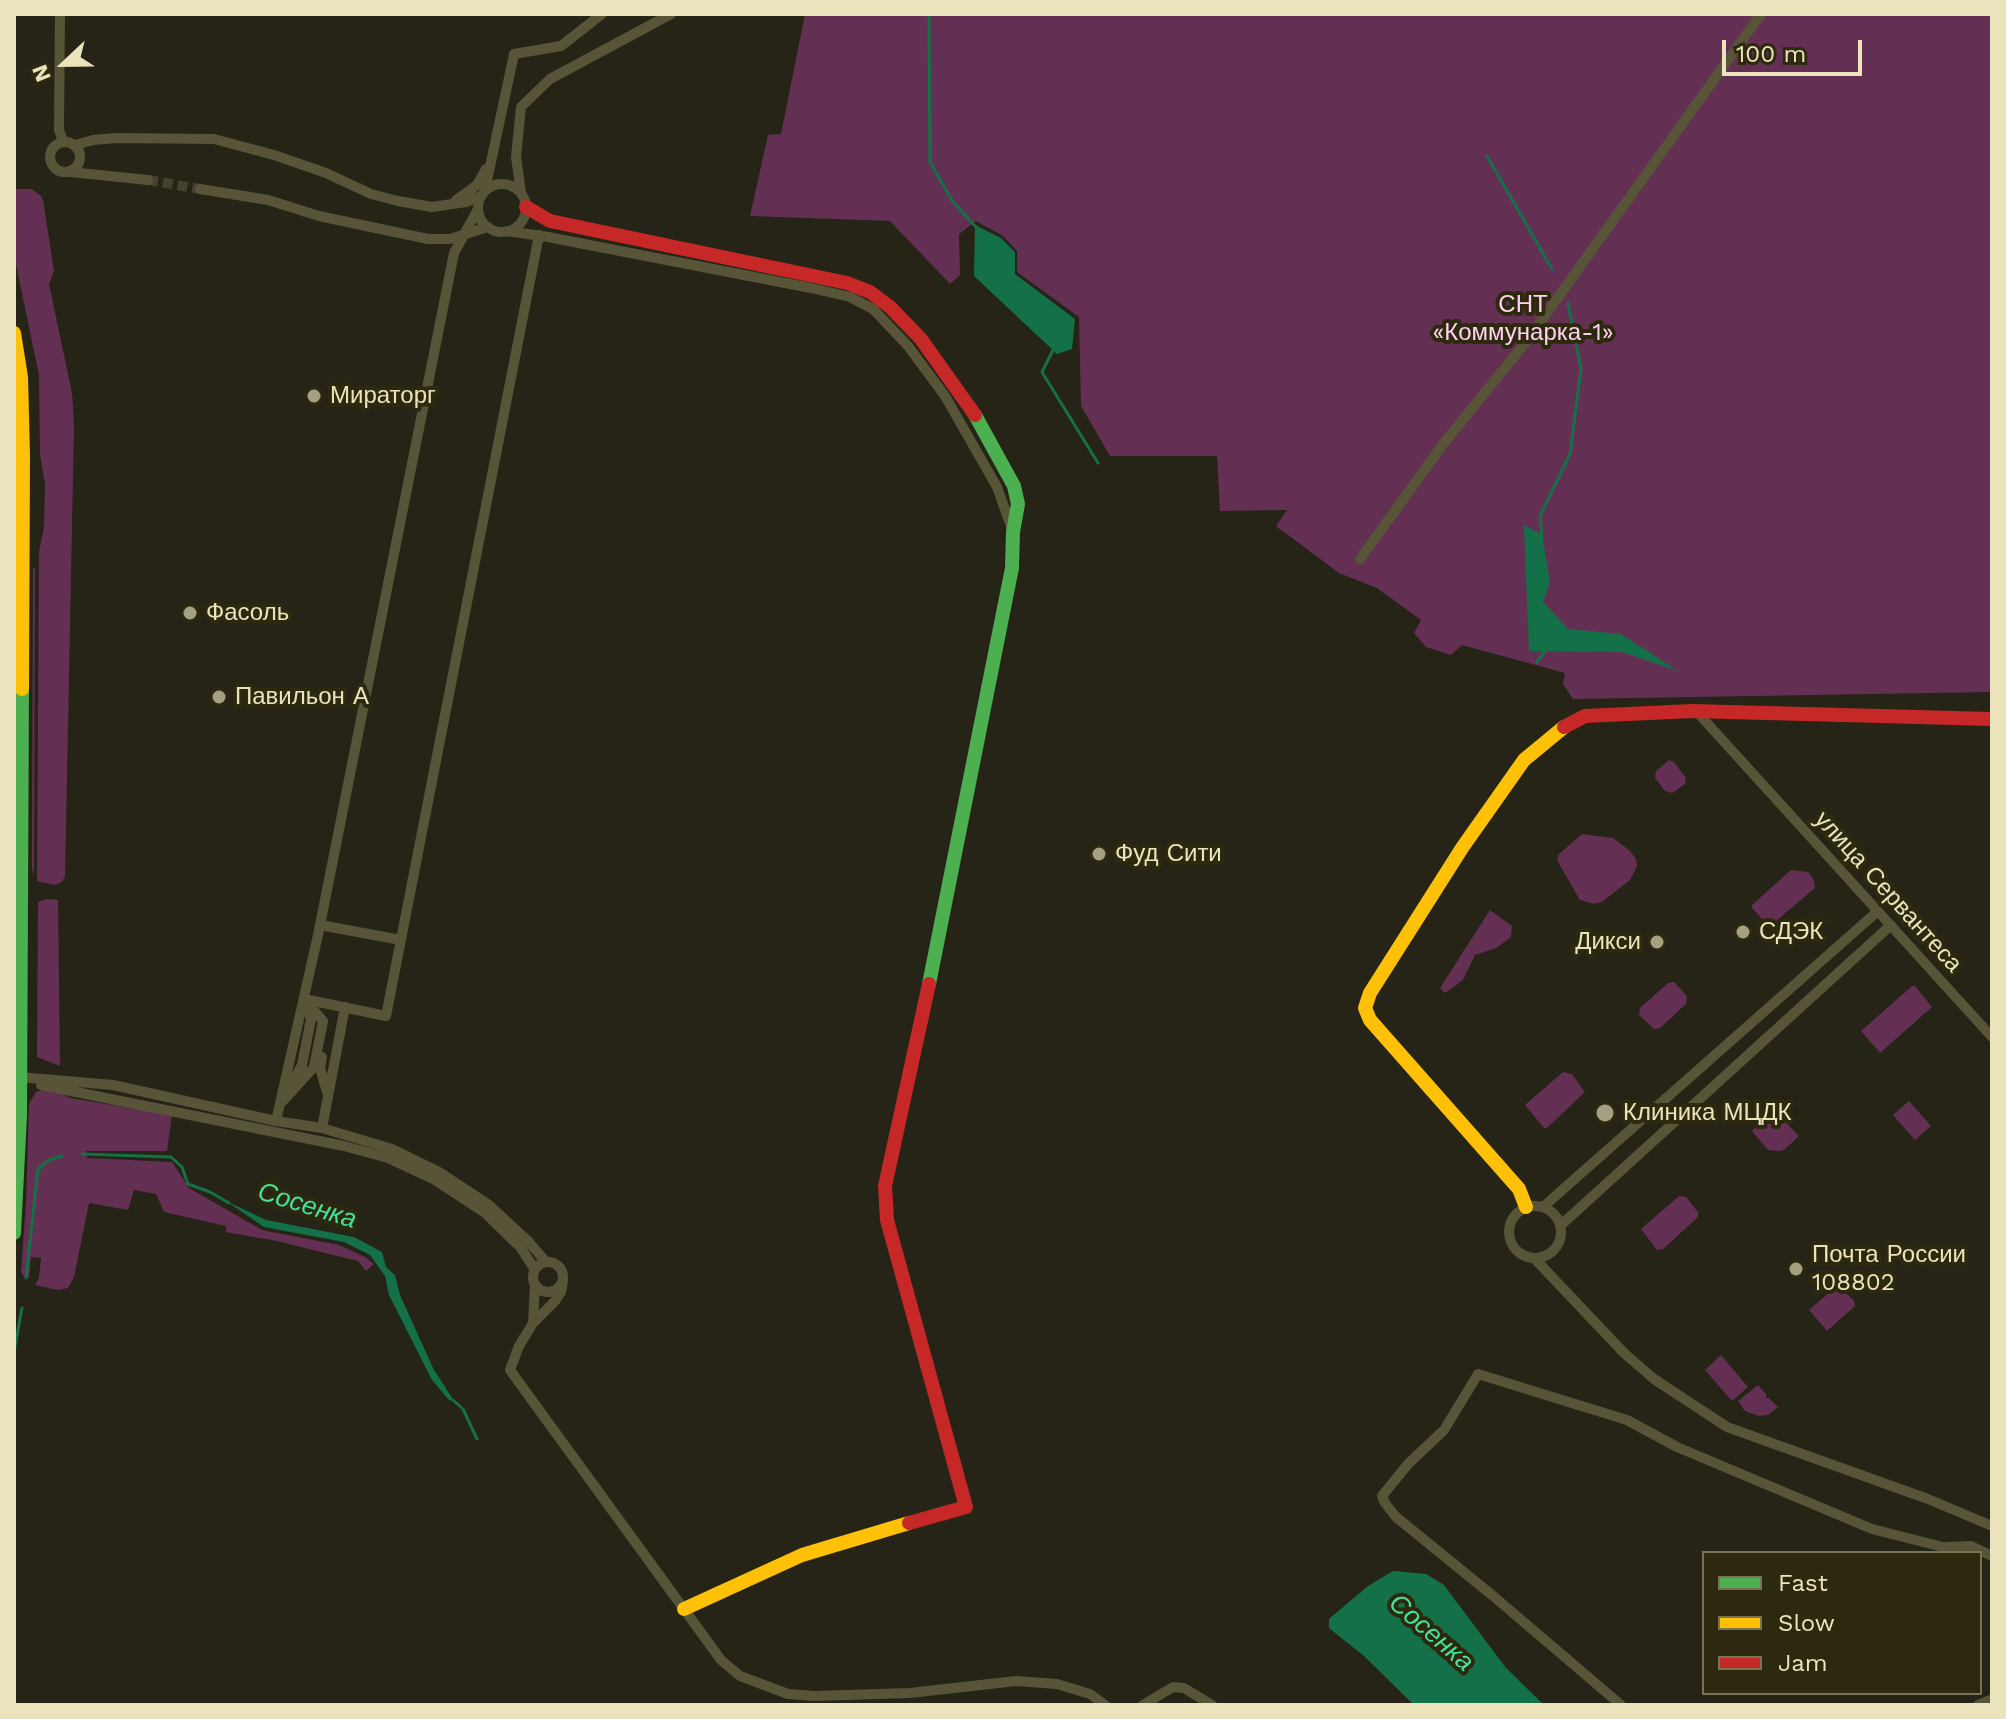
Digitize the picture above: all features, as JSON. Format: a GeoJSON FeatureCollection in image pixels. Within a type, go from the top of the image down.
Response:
{"type":"FeatureCollection","features":[{"type":"Feature","properties":{"kind":"street"},"geometry":{"type":"LineString","coordinates":[[60,14],[59,130],[63,141]]}},
{"type":"Feature","properties":{"kind":"street"},"geometry":{"type":"LineString","coordinates":[[276,1121],[320,925],[454,253],[478,209],[483,193],[514,54],[561,46],[602,14]]}},
{"type":"Feature","properties":{"kind":"street"},"geometry":{"type":"LineString","coordinates":[[507,231],[523,220],[524,200],[516,157],[521,107],[550,79],[671,14]]}},
{"type":"Feature","properties":{"kind":"street"},"geometry":{"type":"LineString","coordinates":[[1360,559],[1444,443],[1526,342],[1761,14]]}},
{"type":"Feature","properties":{"kind":"street"},"geometry":{"type":"LineString","coordinates":[[148,180],[62,173],[50,161],[50,152],[63,141],[75,145],[116,138],[214,139],[326,173],[371,194],[432,207],[466,202],[504,183],[517,188],[524,200],[550,221],[847,283],[870,292],[890,307],[921,339],[985,431],[1014,486],[1018,504],[1012,568],[924,1009],[885,1186],[887,1220],[966,1507],[802,1555],[684,1609]]}},
{"type":"Feature","properties":{"kind":"street"},"geometry":{"type":"LineString","coordinates":[[70,172],[81,160],[75,145]]}},
{"type":"Feature","properties":{"kind":"street"},"geometry":{"type":"LineString","coordinates":[[432,207],[456,200],[477,185],[492,152]]}},
{"type":"Feature","properties":{"kind":"street"},"geometry":{"type":"LineString","coordinates":[[200,189],[268,200],[319,216],[428,239],[450,239],[488,227],[850,297],[873,309],[908,346],[945,396],[997,487],[1013,532]]}},
{"type":"Feature","properties":{"kind":"street"},"geometry":{"type":"LineString","coordinates":[[478,209],[488,227]]}},
{"type":"Feature","properties":{"kind":"street"},"geometry":{"type":"LineString","coordinates":[[304,999],[386,1016],[539,235]]}},
{"type":"Feature","properties":{"kind":"street"},"geometry":{"type":"LineString","coordinates":[[14,333],[23,455],[14,1233]]}},
{"type":"Feature","properties":{"kind":"street","name":"улица Сервантеса"},"geometry":{"type":"LineString","coordinates":[[1697,712],[1992,1037]]}},
{"type":"Feature","properties":{"kind":"street"},"geometry":{"type":"LineString","coordinates":[[1715,729],[1715,720],[1726,712]]}},
{"type":"Feature","properties":{"kind":"street"},"geometry":{"type":"LineString","coordinates":[[1526,1207],[1519,1189],[1370,1020],[1365,1008],[1367,999],[1462,848],[1527,757],[1563,728],[1585,716],[1726,712],[1992,719]]}},
{"type":"Feature","properties":{"kind":"street"},"geometry":{"type":"LineString","coordinates":[[1543,1207],[1878,911]]}},
{"type":"Feature","properties":{"kind":"street"},"geometry":{"type":"LineString","coordinates":[[320,925],[401,940]]}},
{"type":"Feature","properties":{"kind":"street"},"geometry":{"type":"LineString","coordinates":[[1560,1226],[1891,925]]}},
{"type":"Feature","properties":{"kind":"street"},"geometry":{"type":"LineString","coordinates":[[281,1103],[309,1066],[317,1020],[304,999]]}},
{"type":"Feature","properties":{"kind":"street"},"geometry":{"type":"LineString","coordinates":[[322,1128],[328,1095],[338,1072],[346,1026],[345,1007]]}},
{"type":"Feature","properties":{"kind":"street"},"geometry":{"type":"LineString","coordinates":[[328,1095],[320,1068],[328,1022],[345,1007]]}},
{"type":"Feature","properties":{"kind":"street"},"geometry":{"type":"LineString","coordinates":[[17,1083],[113,1085],[276,1121],[322,1128],[392,1149],[439,1172],[489,1205],[546,1262],[560,1267],[563,1281],[555,1301],[533,1323],[519,1346],[510,1370],[721,1660],[740,1676],[787,1700],[814,1696],[910,1693],[1016,1681],[1057,1684],[1090,1694],[1105,1705]]}},
{"type":"Feature","properties":{"kind":"street"},"geometry":{"type":"LineString","coordinates":[[17,1083],[57,1087],[344,1146],[388,1158],[435,1180],[484,1212],[521,1248],[535,1270],[533,1323]]}},
{"type":"Feature","properties":{"kind":"street"},"geometry":{"type":"LineString","coordinates":[[1534,1258],[1550,1254],[1559,1241],[1560,1226],[1551,1211],[1543,1207],[1526,1207],[1512,1218],[1509,1236],[1517,1252],[1534,1258],[1644,1370],[1676,1395],[1727,1427],[1928,1499],[1992,1526]]}},
{"type":"Feature","properties":{"kind":"street"},"geometry":{"type":"LineString","coordinates":[[535,1270],[546,1262]]}},
{"type":"Feature","properties":{"kind":"street"},"geometry":{"type":"LineString","coordinates":[[535,1284],[541,1290],[550,1292],[563,1281]]}},
{"type":"Feature","properties":{"kind":"street"},"geometry":{"type":"LineString","coordinates":[[1621,1705],[1396,1517],[1385,1503],[1382,1496],[1408,1464],[1444,1430],[1478,1374],[1627,1420],[1677,1447],[1872,1529],[1943,1547],[1971,1546],[1982,1551]]}},
{"type":"Feature","properties":{"kind":"street"},"geometry":{"type":"LineString","coordinates":[[1143,1705],[1173,1687],[1184,1688],[1212,1705]]}},
{"type":"Feature","properties":{"kind":"street"},"geometry":{"type":"LineString","coordinates":[[1978,1705],[1992,1699]]}},
{"type":"Feature","properties":{"kind":"green space","name":"СНТ «Коммунарка-1»"},"geometry":{"type":"Polygon","coordinates":[[[805,14],[1992,14],[1992,692],[1573,699],[1563,684],[1565,673],[1462,645],[1451,655],[1426,647],[1414,633],[1421,620],[1377,588],[1339,573],[1276,526],[1287,510],[1220,511],[1217,456],[1110,456],[1081,406],[1079,317],[1017,272],[1017,251],[1003,236],[976,221],[959,234],[960,275],[950,284],[890,221],[750,216],[768,135],[781,134],[805,14]]]}},
{"type":"Feature","properties":{"kind":"green space"},"geometry":{"type":"Polygon","coordinates":[[[14,189],[32,189],[43,200],[54,271],[49,284],[72,393],[74,425],[65,876],[62,882],[55,885],[37,881],[39,552],[44,527],[45,484],[40,454],[39,375],[14,255],[14,189]]]}},
{"type":"Feature","properties":{"kind":"green space"},"geometry":{"type":"Polygon","coordinates":[[[35,568],[34,875],[32,868],[35,568]]]}},
{"type":"Feature","properties":{"kind":"green space"},"geometry":{"type":"Polygon","coordinates":[[[1669,760],[1686,778],[1685,784],[1672,793],[1665,791],[1655,778],[1656,771],[1669,760]]]}},
{"type":"Feature","properties":{"kind":"green space"},"geometry":{"type":"Polygon","coordinates":[[[1582,834],[1613,838],[1636,859],[1637,866],[1630,880],[1602,902],[1594,904],[1580,900],[1557,860],[1559,854],[1582,834]]]}},
{"type":"Feature","properties":{"kind":"green space"},"geometry":{"type":"Polygon","coordinates":[[[1791,870],[1808,872],[1815,888],[1769,927],[1752,905],[1791,870]]]}},
{"type":"Feature","properties":{"kind":"green space"},"geometry":{"type":"Polygon","coordinates":[[[58,900],[60,1066],[37,1057],[38,902],[58,900]]]}},
{"type":"Feature","properties":{"kind":"green space"},"geometry":{"type":"Polygon","coordinates":[[[1490,910],[1512,926],[1511,937],[1496,948],[1475,955],[1463,980],[1445,993],[1440,988],[1490,910]]]}},
{"type":"Feature","properties":{"kind":"green space"},"geometry":{"type":"Polygon","coordinates":[[[1674,982],[1687,996],[1686,1004],[1660,1028],[1654,1029],[1639,1015],[1640,1008],[1668,983],[1674,982]]]}},
{"type":"Feature","properties":{"kind":"green space"},"geometry":{"type":"Polygon","coordinates":[[[1912,986],[1932,1007],[1880,1053],[1861,1031],[1912,986]]]}},
{"type":"Feature","properties":{"kind":"green space"},"geometry":{"type":"Polygon","coordinates":[[[1563,1072],[1572,1074],[1585,1092],[1544,1128],[1525,1105],[1563,1072]]]}},
{"type":"Feature","properties":{"kind":"green space"},"geometry":{"type":"Polygon","coordinates":[[[49,1088],[70,1098],[172,1115],[167,1151],[86,1151],[87,1158],[172,1162],[189,1188],[262,1230],[339,1245],[374,1264],[366,1271],[358,1261],[226,1232],[226,1226],[164,1212],[156,1194],[134,1190],[128,1210],[89,1203],[74,1277],[68,1288],[58,1290],[35,1285],[41,1258],[31,1257],[29,1278],[21,1272],[29,1104],[36,1092],[49,1088]]]}},
{"type":"Feature","properties":{"kind":"green space"},"geometry":{"type":"Polygon","coordinates":[[[1909,1101],[1931,1126],[1915,1140],[1893,1115],[1909,1101]]]}},
{"type":"Feature","properties":{"kind":"green space"},"geometry":{"type":"Polygon","coordinates":[[[1773,1109],[1799,1136],[1784,1150],[1768,1150],[1752,1131],[1773,1109]]]}},
{"type":"Feature","properties":{"kind":"green space"},"geometry":{"type":"Polygon","coordinates":[[[1679,1196],[1686,1197],[1698,1212],[1698,1217],[1663,1249],[1657,1250],[1641,1229],[1679,1196]]]}},
{"type":"Feature","properties":{"kind":"green space"},"geometry":{"type":"Polygon","coordinates":[[[1838,1285],[1855,1306],[1827,1331],[1809,1310],[1838,1285]]]}},
{"type":"Feature","properties":{"kind":"green space"},"geometry":{"type":"Polygon","coordinates":[[[1721,1355],[1748,1387],[1732,1401],[1705,1370],[1721,1355]]]}},
{"type":"Feature","properties":{"kind":"green space"},"geometry":{"type":"Polygon","coordinates":[[[1758,1385],[1766,1398],[1778,1407],[1768,1415],[1759,1416],[1745,1411],[1738,1401],[1758,1385]]]}},
{"type":"Feature","properties":{"kind":"water"},"geometry":{"type":"Polygon","coordinates":[[[975,225],[1001,238],[1015,252],[1015,274],[1075,319],[1072,349],[1057,354],[974,276],[975,225]]]}},
{"type":"Feature","properties":{"kind":"water"},"geometry":{"type":"Polygon","coordinates":[[[1524,525],[1542,535],[1550,582],[1543,602],[1568,629],[1621,634],[1678,671],[1622,652],[1529,651],[1524,525]]]}},
{"type":"Feature","properties":{"kind":"water"},"geometry":{"type":"Polygon","coordinates":[[[226,1201],[266,1220],[354,1237],[382,1252],[386,1267],[395,1275],[400,1295],[433,1368],[454,1401],[449,1400],[432,1380],[389,1295],[385,1276],[370,1255],[344,1242],[264,1227],[226,1201]]]}},
{"type":"Feature","properties":{"kind":"water"},"geometry":{"type":"Polygon","coordinates":[[[1393,1571],[1426,1574],[1444,1585],[1506,1668],[1544,1705],[1414,1705],[1365,1657],[1329,1628],[1329,1619],[1368,1586],[1393,1571]]]}},
{"type":"Feature","properties":{"kind":"waterway"},"geometry":{"type":"LineString","coordinates":[[929,14],[930,162],[953,202],[977,228]]}},
{"type":"Feature","properties":{"kind":"waterway"},"geometry":{"type":"LineString","coordinates":[[1487,156],[1552,269]]}},
{"type":"Feature","properties":{"kind":"waterway"},"geometry":{"type":"LineString","coordinates":[[1542,538],[1540,516],[1570,454],[1581,369],[1568,303]]}},
{"type":"Feature","properties":{"kind":"waterway"},"geometry":{"type":"LineString","coordinates":[[1053,350],[1042,372],[1098,463]]}},
{"type":"Feature","properties":{"kind":"waterway"},"geometry":{"type":"LineString","coordinates":[[1537,662],[1545,651]]}},
{"type":"Feature","properties":{"kind":"waterway","name":"Сосенка"},"geometry":{"type":"LineString","coordinates":[[82,1154],[171,1157],[182,1167],[188,1184],[229,1203]]}},
{"type":"Feature","properties":{"kind":"waterway"},"geometry":{"type":"LineString","coordinates":[[26,1278],[38,1169],[49,1160],[62,1156]]}},
{"type":"Feature","properties":{"kind":"waterway"},"geometry":{"type":"LineString","coordinates":[[14,1352],[22,1308]]}},
{"type":"Feature","properties":{"kind":"waterway","name":"Сосенка"},"geometry":{"type":"LineString","coordinates":[[453,1400],[463,1409],[477,1439]]}},
{"type":"Feature","properties":{"kind":"tunnel"},"geometry":{"type":"LineString","coordinates":[[148,180],[200,189]]}},
{"type":"Feature","properties":{"kind":"traffic: fast"},"geometry":{"type":"LineString","coordinates":[[929,984],[1012,568],[1018,504],[1014,486],[975,415]]}},
{"type":"Feature","properties":{"kind":"traffic: fast"},"geometry":{"type":"LineString","coordinates":[[14,1233],[20,1115],[22,689]]}},
{"type":"Feature","properties":{"kind":"traffic: slow"},"geometry":{"type":"LineString","coordinates":[[14,333],[21,377],[23,455],[22,689]]}},
{"type":"Feature","properties":{"kind":"traffic: slow"},"geometry":{"type":"LineString","coordinates":[[1526,1207],[1519,1189],[1370,1020],[1365,1008],[1370,993],[1462,848],[1524,760],[1564,727]]}},
{"type":"Feature","properties":{"kind":"traffic: slow"},"geometry":{"type":"LineString","coordinates":[[684,1609],[802,1555],[909,1523]]}},
{"type":"Feature","properties":{"kind":"traffic: jam"},"geometry":{"type":"LineString","coordinates":[[526,207],[550,221],[847,283],[870,292],[890,307],[921,339],[975,415]]}},
{"type":"Feature","properties":{"kind":"traffic: jam"},"geometry":{"type":"LineString","coordinates":[[1564,727],[1585,716],[1692,711],[1992,719]]}},
{"type":"Feature","properties":{"kind":"traffic: jam"},"geometry":{"type":"LineString","coordinates":[[909,1523],[966,1507],[887,1220],[885,1186],[929,984]]}},
{"type":"Feature","properties":{"kind":"place","name":"Мираторг"},"geometry":{"type":"Point","coordinates":[314,396]}},
{"type":"Feature","properties":{"kind":"place","name":"Фасоль"},"geometry":{"type":"Point","coordinates":[190,613]}},
{"type":"Feature","properties":{"kind":"place","name":"Павильон А"},"geometry":{"type":"Point","coordinates":[219,697]}},
{"type":"Feature","properties":{"kind":"place","name":"Фуд Сити"},"geometry":{"type":"Point","coordinates":[1099,854]}},
{"type":"Feature","properties":{"kind":"place","name":"СДЭК"},"geometry":{"type":"Point","coordinates":[1743,932]}},
{"type":"Feature","properties":{"kind":"place","name":"Дикси"},"geometry":{"type":"Point","coordinates":[1657,942]}},
{"type":"Feature","properties":{"kind":"place","name":"Клиника МЦДК"},"geometry":{"type":"Point","coordinates":[1605,1113]}},
{"type":"Feature","properties":{"kind":"place","name":"Почта России 108802"},"geometry":{"type":"Point","coordinates":[1796,1269]}}]}
